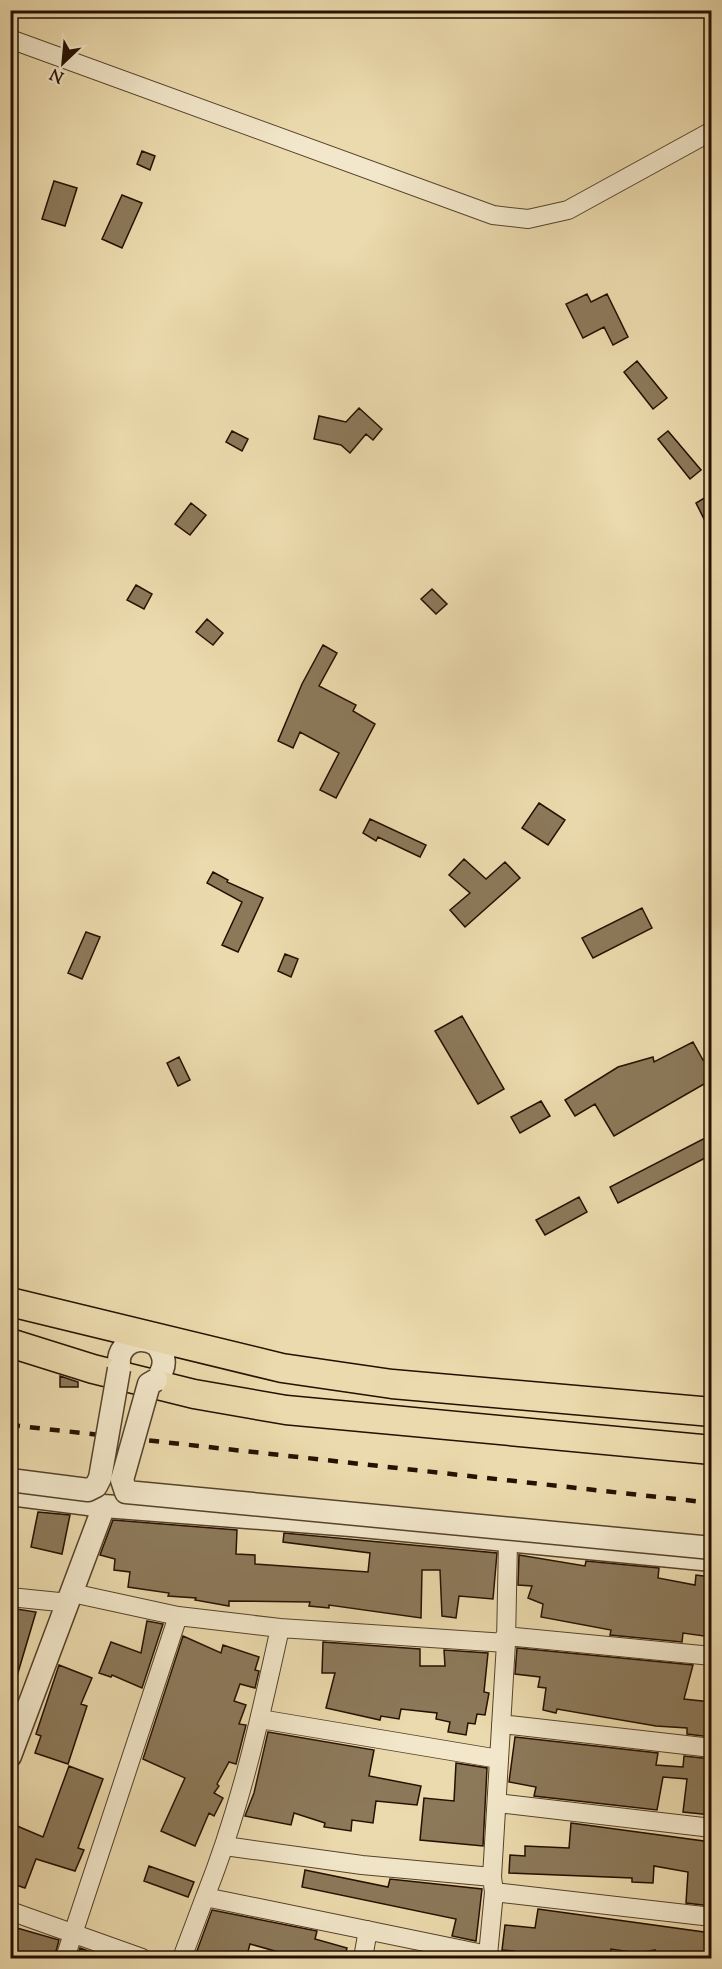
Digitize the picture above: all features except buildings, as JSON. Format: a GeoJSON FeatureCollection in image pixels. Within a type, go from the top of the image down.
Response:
{"type":"FeatureCollection","features":[{"type":"Feature","properties":{"kind":"main road"},"geometry":{"type":"LineString","coordinates":[[10,1302],[282,1368],[392,1384],[711,1412]]}},
{"type":"Feature","properties":{"kind":"main road"},"geometry":{"type":"LineString","coordinates":[[10,1343],[93,1369],[194,1394],[286,1410],[711,1450]]}},
{"type":"Feature","properties":{"kind":"street"},"geometry":{"type":"LineString","coordinates":[[10,39],[493,215],[528,219],[568,210],[711,131]]}},
{"type":"Feature","properties":{"kind":"street"},"geometry":{"type":"LineString","coordinates":[[10,1314],[78,1332],[110,1333],[135,1340],[150,1341],[162,1351],[260,1373],[711,1419]]}},
{"type":"Feature","properties":{"kind":"street"},"geometry":{"type":"LineString","coordinates":[[10,1333],[118,1365],[123,1376],[134,1384],[155,1379],[313,1402],[711,1440]]}},
{"type":"Feature","properties":{"kind":"street"},"geometry":{"type":"LineString","coordinates":[[10,1480],[88,1490],[96,1486],[100,1478],[118,1365],[123,1348],[135,1340]]}},
{"type":"Feature","properties":{"kind":"street"},"geometry":{"type":"LineString","coordinates":[[162,1351],[164,1366],[155,1379],[122,1480],[126,1492],[711,1548]]}},
{"type":"Feature","properties":{"kind":"street"},"geometry":{"type":"LineString","coordinates":[[10,1494],[104,1506],[711,1560]]}},
{"type":"Feature","properties":{"kind":"street"},"geometry":{"type":"LineString","coordinates":[[10,1756],[104,1506]]}},
{"type":"Feature","properties":{"kind":"street"},"geometry":{"type":"LineString","coordinates":[[205,1897],[488,1957],[506,1639],[508,1541]]}},
{"type":"Feature","properties":{"kind":"street"},"geometry":{"type":"LineString","coordinates":[[10,1597],[70,1598],[178,1616],[280,1628],[506,1639],[711,1656]]}},
{"type":"Feature","properties":{"kind":"street"},"geometry":{"type":"LineString","coordinates":[[65,1959],[178,1616]]}},
{"type":"Feature","properties":{"kind":"street"},"geometry":{"type":"LineString","coordinates":[[182,1959],[225,1846],[260,1719],[280,1628]]}},
{"type":"Feature","properties":{"kind":"street"},"geometry":{"type":"LineString","coordinates":[[260,1719],[499,1759]]}},
{"type":"Feature","properties":{"kind":"street"},"geometry":{"type":"LineString","coordinates":[[501,1724],[711,1748]]}},
{"type":"Feature","properties":{"kind":"street"},"geometry":{"type":"LineString","coordinates":[[497,1803],[711,1828]]}},
{"type":"Feature","properties":{"kind":"street"},"geometry":{"type":"LineString","coordinates":[[225,1846],[711,1917]]}},
{"type":"Feature","properties":{"kind":"street"},"geometry":{"type":"LineString","coordinates":[[10,1911],[142,1959]]}},
{"type":"Feature","properties":{"kind":"street"},"geometry":{"type":"LineString","coordinates":[[363,1959],[368,1930]]}},
{"type":"Feature","properties":{"kind":"railway"},"geometry":{"type":"LineString","coordinates":[[10,1425],[712,1503]]}}]}
